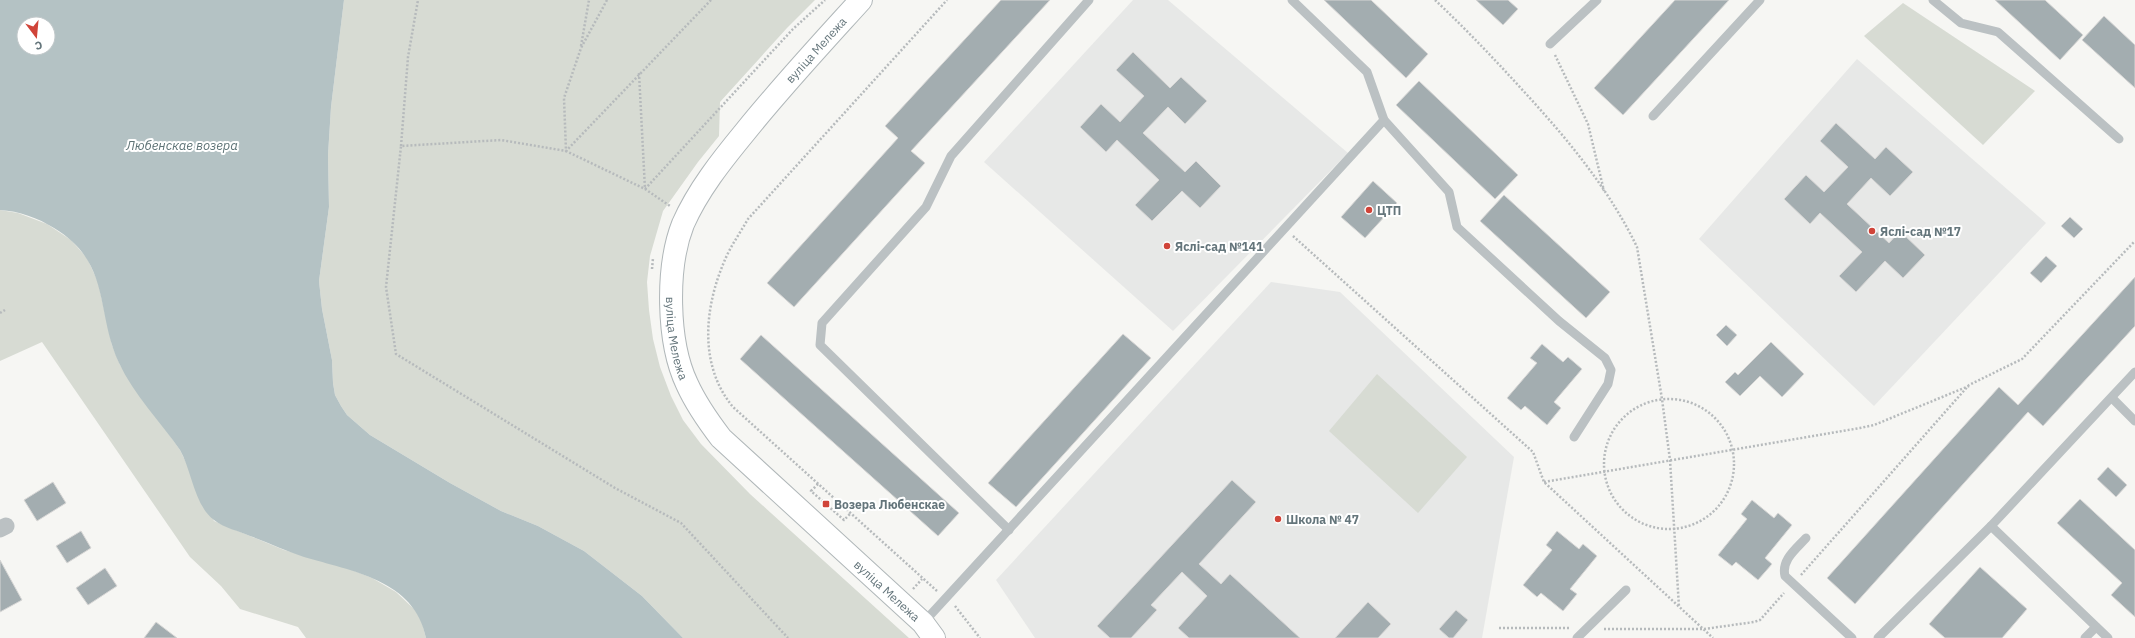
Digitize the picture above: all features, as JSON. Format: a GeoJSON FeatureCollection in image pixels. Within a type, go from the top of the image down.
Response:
{"type":"FeatureCollection","features":[{"type":"Feature","properties":{"kind":"main road","name":"вуліца Мележа"},"geometry":{"type":"LineString","coordinates":[[861,0],[761,112],[720,163],[698,195],[683,225],[677,244],[670,288],[672,312],[678,353],[686,383],[701,411],[721,438],[929,631]]}},
{"type":"Feature","properties":{"kind":"lane"},"geometry":{"type":"LineString","coordinates":[[1009,530],[820,345],[822,323],[926,207],[951,156],[1089,0]]}},
{"type":"Feature","properties":{"kind":"lane"},"geometry":{"type":"LineString","coordinates":[[1292,0],[1367,72],[1384,120],[1449,192],[1457,227],[1559,321],[1605,358],[1611,370],[1608,384],[1574,438]]}},
{"type":"Feature","properties":{"kind":"lane"},"geometry":{"type":"LineString","coordinates":[[1550,44],[1597,0]]}},
{"type":"Feature","properties":{"kind":"lane"},"geometry":{"type":"LineString","coordinates":[[1653,116],[1760,0]]}},
{"type":"Feature","properties":{"kind":"lane"},"geometry":{"type":"LineString","coordinates":[[1932,0],[1961,23],[1998,32],[2119,139]]}},
{"type":"Feature","properties":{"kind":"lane"},"geometry":{"type":"LineString","coordinates":[[929,631],[1009,530],[1384,120]]}},
{"type":"Feature","properties":{"kind":"lane"},"geometry":{"type":"LineString","coordinates":[[1878,638],[1992,526],[2135,372]]}},
{"type":"Feature","properties":{"kind":"lane"},"geometry":{"type":"LineString","coordinates":[[2112,398],[2135,421]]}},
{"type":"Feature","properties":{"kind":"lane"},"geometry":{"type":"LineString","coordinates":[[1992,526],[2108,638]]}},
{"type":"Feature","properties":{"kind":"lane"},"geometry":{"type":"LineString","coordinates":[[1806,538],[1785,562],[1784,569],[1786,576],[1852,638]]}},
{"type":"Feature","properties":{"kind":"lane"},"geometry":{"type":"LineString","coordinates":[[1577,638],[1626,590]]}},
{"type":"Feature","properties":{"kind":"lane"},"geometry":{"type":"LineString","coordinates":[[2085,638],[2096,627]]}},
{"type":"Feature","properties":{"kind":"path"},"geometry":{"type":"LineString","coordinates":[[418,0],[408,57],[386,287],[396,354],[615,488],[681,523],[788,638]]}},
{"type":"Feature","properties":{"kind":"path"},"geometry":{"type":"LineString","coordinates":[[566,152],[564,98],[581,48],[589,0]]}},
{"type":"Feature","properties":{"kind":"path"},"geometry":{"type":"LineString","coordinates":[[581,48],[607,0]]}},
{"type":"Feature","properties":{"kind":"path"},"geometry":{"type":"LineString","coordinates":[[566,152],[639,73],[711,0]]}},
{"type":"Feature","properties":{"kind":"path"},"geometry":{"type":"LineString","coordinates":[[645,189],[793,29],[825,0]]}},
{"type":"Feature","properties":{"kind":"path"},"geometry":{"type":"LineString","coordinates":[[1435,0],[1475,37],[1563,135],[1591,171],[1630,232],[1640,259],[1670,460],[1679,607]]}},
{"type":"Feature","properties":{"kind":"path"},"geometry":{"type":"LineString","coordinates":[[1550,44],[1588,124],[1605,193]]}},
{"type":"Feature","properties":{"kind":"path"},"geometry":{"type":"LineString","coordinates":[[639,73],[645,189]]}},
{"type":"Feature","properties":{"kind":"path"},"geometry":{"type":"LineString","coordinates":[[400,146],[501,140],[566,152],[645,189],[671,206],[668,213]]}},
{"type":"Feature","properties":{"kind":"path"},"geometry":{"type":"LineString","coordinates":[[1285,229],[1533,452],[1544,482],[1713,638]]}},
{"type":"Feature","properties":{"kind":"path"},"geometry":{"type":"LineString","coordinates":[[1544,482],[1867,426],[1969,385],[2022,359],[2135,241]]}},
{"type":"Feature","properties":{"kind":"path"},"geometry":{"type":"LineString","coordinates":[[652,271],[654,256]]}},
{"type":"Feature","properties":{"kind":"path"},"geometry":{"type":"LineString","coordinates":[[0,313],[5,310]]}},
{"type":"Feature","properties":{"kind":"path"},"geometry":{"type":"LineString","coordinates":[[1499,628],[1704,629],[1760,620],[1969,385]]}},
{"type":"Feature","properties":{"kind":"path"},"geometry":{"type":"LineString","coordinates":[[1662,399],[1686,401],[1707,411],[1723,428],[1732,449],[1734,472],[1727,493],[1714,510],[1696,523],[1674,529],[1654,527],[1630,516],[1620,507],[1609,490],[1604,471],[1606,445],[1618,423],[1638,406],[1662,399]]}},
{"type":"Feature","properties":{"kind":"path"},"geometry":{"type":"LineString","coordinates":[[818,484],[811,491],[844,520],[850,514]]}},
{"type":"Feature","properties":{"kind":"path"},"geometry":{"type":"LineString","coordinates":[[910,592],[922,579]]}},
{"type":"Feature","properties":{"kind":"shaded area"},"geometry":{"type":"Polygon","coordinates":[[[344,0],[815,0],[787,28],[720,102],[719,136],[698,162],[663,211],[650,256],[647,282],[653,339],[660,367],[671,396],[683,420],[701,444],[750,494],[909,638],[683,638],[642,596],[584,551],[538,526],[501,511],[450,483],[370,435],[347,415],[335,395],[332,360],[322,309],[319,281],[329,207],[328,155],[331,107],[344,0]]]}},
{"type":"Feature","properties":{"kind":"shaded area","name":"Яслі-сад №141"},"geometry":{"type":"Polygon","coordinates":[[[1133,0],[1168,0],[1348,153],[1173,331],[984,162],[1133,0]]]}},
{"type":"Feature","properties":{"kind":"shaded area"},"geometry":{"type":"Polygon","coordinates":[[[1903,3],[2035,91],[1983,145],[1864,36],[1903,3]]]}},
{"type":"Feature","properties":{"kind":"shaded area","name":"Яслі-сад №17"},"geometry":{"type":"Polygon","coordinates":[[[1857,59],[2046,223],[1874,406],[1699,239],[1857,59]]]}},
{"type":"Feature","properties":{"kind":"shaded area"},"geometry":{"type":"Polygon","coordinates":[[[0,210],[18,213],[47,224],[71,240],[87,258],[98,282],[112,345],[120,365],[180,450],[214,521],[284,550],[345,567],[372,578],[396,592],[414,609],[421,619],[426,638],[306,638],[298,627],[240,609],[221,586],[190,557],[42,342],[0,361],[0,210]]]}},
{"type":"Feature","properties":{"kind":"shaded area","name":"Школа № 47"},"geometry":{"type":"Polygon","coordinates":[[[1271,282],[1340,292],[1514,457],[1482,638],[1035,638],[996,580],[1271,282]]]}},
{"type":"Feature","properties":{"kind":"shaded area"},"geometry":{"type":"Polygon","coordinates":[[[1377,374],[1467,457],[1418,513],[1329,431],[1377,374]]]}},
{"type":"Feature","properties":{"kind":"water","name":"Любенскае возера"},"geometry":{"type":"Polygon","coordinates":[[[0,0],[344,0],[331,107],[328,155],[329,207],[319,281],[322,309],[332,360],[335,395],[347,415],[370,435],[450,483],[501,511],[538,526],[584,551],[642,596],[683,638],[426,638],[420,618],[409,603],[395,591],[378,581],[360,573],[297,555],[218,523],[207,514],[202,506],[180,450],[132,386],[119,363],[112,344],[94,272],[85,257],[72,242],[48,224],[21,213],[0,210],[0,0]]]}},
{"type":"Feature","properties":{"kind":"building"},"geometry":{"type":"Polygon","coordinates":[[[1001,0],[1050,0],[911,151],[925,163],[794,307],[767,283],[898,138],[885,126],[1001,0]]]}},
{"type":"Feature","properties":{"kind":"building"},"geometry":{"type":"Polygon","coordinates":[[[1324,0],[1371,0],[1428,54],[1406,78],[1324,0]]]}},
{"type":"Feature","properties":{"kind":"building"},"geometry":{"type":"Polygon","coordinates":[[[1476,0],[1508,0],[1518,9],[1503,25],[1476,0]]]}},
{"type":"Feature","properties":{"kind":"building"},"geometry":{"type":"Polygon","coordinates":[[[1675,0],[1729,0],[1623,115],[1594,88],[1675,0]]]}},
{"type":"Feature","properties":{"kind":"building"},"geometry":{"type":"Polygon","coordinates":[[[1995,0],[2045,0],[2083,35],[2060,60],[1995,0]]]}},
{"type":"Feature","properties":{"kind":"building"},"geometry":{"type":"Polygon","coordinates":[[[2104,16],[2135,45],[2135,88],[2082,40],[2104,16]]]}},
{"type":"Feature","properties":{"kind":"building"},"geometry":{"type":"Polygon","coordinates":[[[1133,52],[1170,88],[1181,77],[1207,101],[1185,124],[1168,107],[1143,133],[1185,172],[1196,161],[1221,186],[1200,208],[1182,191],[1152,221],[1135,205],[1159,180],[1117,140],[1106,152],[1080,127],[1101,104],[1120,122],[1144,96],[1116,70],[1133,52]]]}},
{"type":"Feature","properties":{"kind":"building"},"geometry":{"type":"Polygon","coordinates":[[[1419,81],[1518,175],[1495,199],[1396,105],[1419,81]]]}},
{"type":"Feature","properties":{"kind":"building"},"geometry":{"type":"Polygon","coordinates":[[[1836,123],[1875,159],[1886,147],[1913,172],[1890,196],[1871,178],[1847,204],[1889,243],[1900,231],[1925,255],[1903,278],[1885,261],[1856,292],[1839,276],[1862,252],[1820,213],[1810,224],[1784,199],[1806,175],[1824,192],[1848,167],[1820,141],[1836,123]]]}},
{"type":"Feature","properties":{"kind":"building","name":"ЦТП"},"geometry":{"type":"Polygon","coordinates":[[[1373,181],[1397,203],[1365,238],[1341,217],[1373,181]]]}},
{"type":"Feature","properties":{"kind":"building"},"geometry":{"type":"Polygon","coordinates":[[[1504,195],[1610,292],[1586,318],[1480,221],[1504,195]]]}},
{"type":"Feature","properties":{"kind":"building"},"geometry":{"type":"Polygon","coordinates":[[[2070,217],[2083,229],[2074,238],[2061,226],[2070,217]]]}},
{"type":"Feature","properties":{"kind":"building"},"geometry":{"type":"Polygon","coordinates":[[[2046,256],[2057,266],[2041,283],[2030,273],[2046,256]]]}},
{"type":"Feature","properties":{"kind":"building"},"geometry":{"type":"Polygon","coordinates":[[[2135,277],[2135,326],[2043,426],[2028,412],[1855,604],[1827,578],[1999,387],[2018,405],[2135,277]]]}},
{"type":"Feature","properties":{"kind":"building"},"geometry":{"type":"Polygon","coordinates":[[[1726,325],[1737,335],[1727,346],[1716,335],[1726,325]]]}},
{"type":"Feature","properties":{"kind":"building"},"geometry":{"type":"Polygon","coordinates":[[[1123,334],[1151,358],[1016,507],[988,483],[1123,334]]]}},
{"type":"Feature","properties":{"kind":"building"},"geometry":{"type":"Polygon","coordinates":[[[761,335],[959,513],[938,536],[740,359],[761,335]]]}},
{"type":"Feature","properties":{"kind":"building"},"geometry":{"type":"Polygon","coordinates":[[[1771,342],[1804,374],[1782,397],[1760,376],[1740,396],[1725,382],[1735,372],[1738,375],[1771,342]]]}},
{"type":"Feature","properties":{"kind":"building"},"geometry":{"type":"Polygon","coordinates":[[[1542,344],[1563,362],[1568,357],[1582,369],[1554,402],[1561,408],[1547,425],[1525,406],[1521,410],[1507,398],[1537,363],[1530,358],[1542,344]]]}},
{"type":"Feature","properties":{"kind":"building"},"geometry":{"type":"Polygon","coordinates":[[[2108,467],[2127,485],[2116,497],[2097,479],[2108,467]]]}},
{"type":"Feature","properties":{"kind":"building"},"geometry":{"type":"Polygon","coordinates":[[[1232,480],[1256,502],[1199,564],[1221,584],[1230,574],[1300,638],[1189,638],[1178,628],[1207,596],[1182,572],[1151,605],[1157,610],[1131,638],[1110,638],[1097,626],[1232,480]]]}},
{"type":"Feature","properties":{"kind":"building"},"geometry":{"type":"Polygon","coordinates":[[[53,482],[66,503],[37,521],[24,500],[53,482]]]}},
{"type":"Feature","properties":{"kind":"building"},"geometry":{"type":"Polygon","coordinates":[[[2080,499],[2135,550],[2135,617],[2111,595],[2122,583],[2057,523],[2080,499]]]}},
{"type":"Feature","properties":{"kind":"building"},"geometry":{"type":"Polygon","coordinates":[[[1752,500],[1774,518],[1778,513],[1792,525],[1765,558],[1772,564],[1758,580],[1736,562],[1732,566],[1718,555],[1747,519],[1741,514],[1752,500]]]}},
{"type":"Feature","properties":{"kind":"building"},"geometry":{"type":"Polygon","coordinates":[[[81,531],[91,548],[67,563],[56,546],[81,531]]]}},
{"type":"Feature","properties":{"kind":"building"},"geometry":{"type":"Polygon","coordinates":[[[1557,531],[1579,549],[1583,544],[1597,556],[1570,589],[1577,594],[1563,611],[1541,593],[1537,597],[1523,585],[1552,550],[1546,545],[1557,531]]]}},
{"type":"Feature","properties":{"kind":"building"},"geometry":{"type":"Polygon","coordinates":[[[0,560],[22,600],[0,612],[0,560]]]}},
{"type":"Feature","properties":{"kind":"building"},"geometry":{"type":"Polygon","coordinates":[[[1980,567],[2027,609],[2002,638],[1945,638],[1929,624],[1980,567]]]}},
{"type":"Feature","properties":{"kind":"building"},"geometry":{"type":"Polygon","coordinates":[[[105,568],[117,586],[88,605],[76,588],[105,568]]]}},
{"type":"Feature","properties":{"kind":"building"},"geometry":{"type":"Polygon","coordinates":[[[1368,602],[1391,624],[1378,638],[1335,638],[1368,602]]]}},
{"type":"Feature","properties":{"kind":"building"},"geometry":{"type":"Polygon","coordinates":[[[1456,610],[1468,620],[1453,638],[1449,638],[1439,629],[1456,610]]]}},
{"type":"Feature","properties":{"kind":"building"},"geometry":{"type":"Polygon","coordinates":[[[156,622],[177,638],[144,638],[156,622]]]}},
{"type":"Feature","properties":{"kind":"place","name":"ЦТП"},"geometry":{"type":"Point","coordinates":[1369,210]}},
{"type":"Feature","properties":{"kind":"place","name":"Яслі-сад №17"},"geometry":{"type":"Point","coordinates":[1872,231]}},
{"type":"Feature","properties":{"kind":"place","name":"Яслі-сад №141"},"geometry":{"type":"Point","coordinates":[1167,246]}},
{"type":"Feature","properties":{"kind":"place","name":"Возера Любенскае"},"geometry":{"type":"Point","coordinates":[826,504]}},
{"type":"Feature","properties":{"kind":"place","name":"Школа № 47"},"geometry":{"type":"Point","coordinates":[1278,519]}}]}
